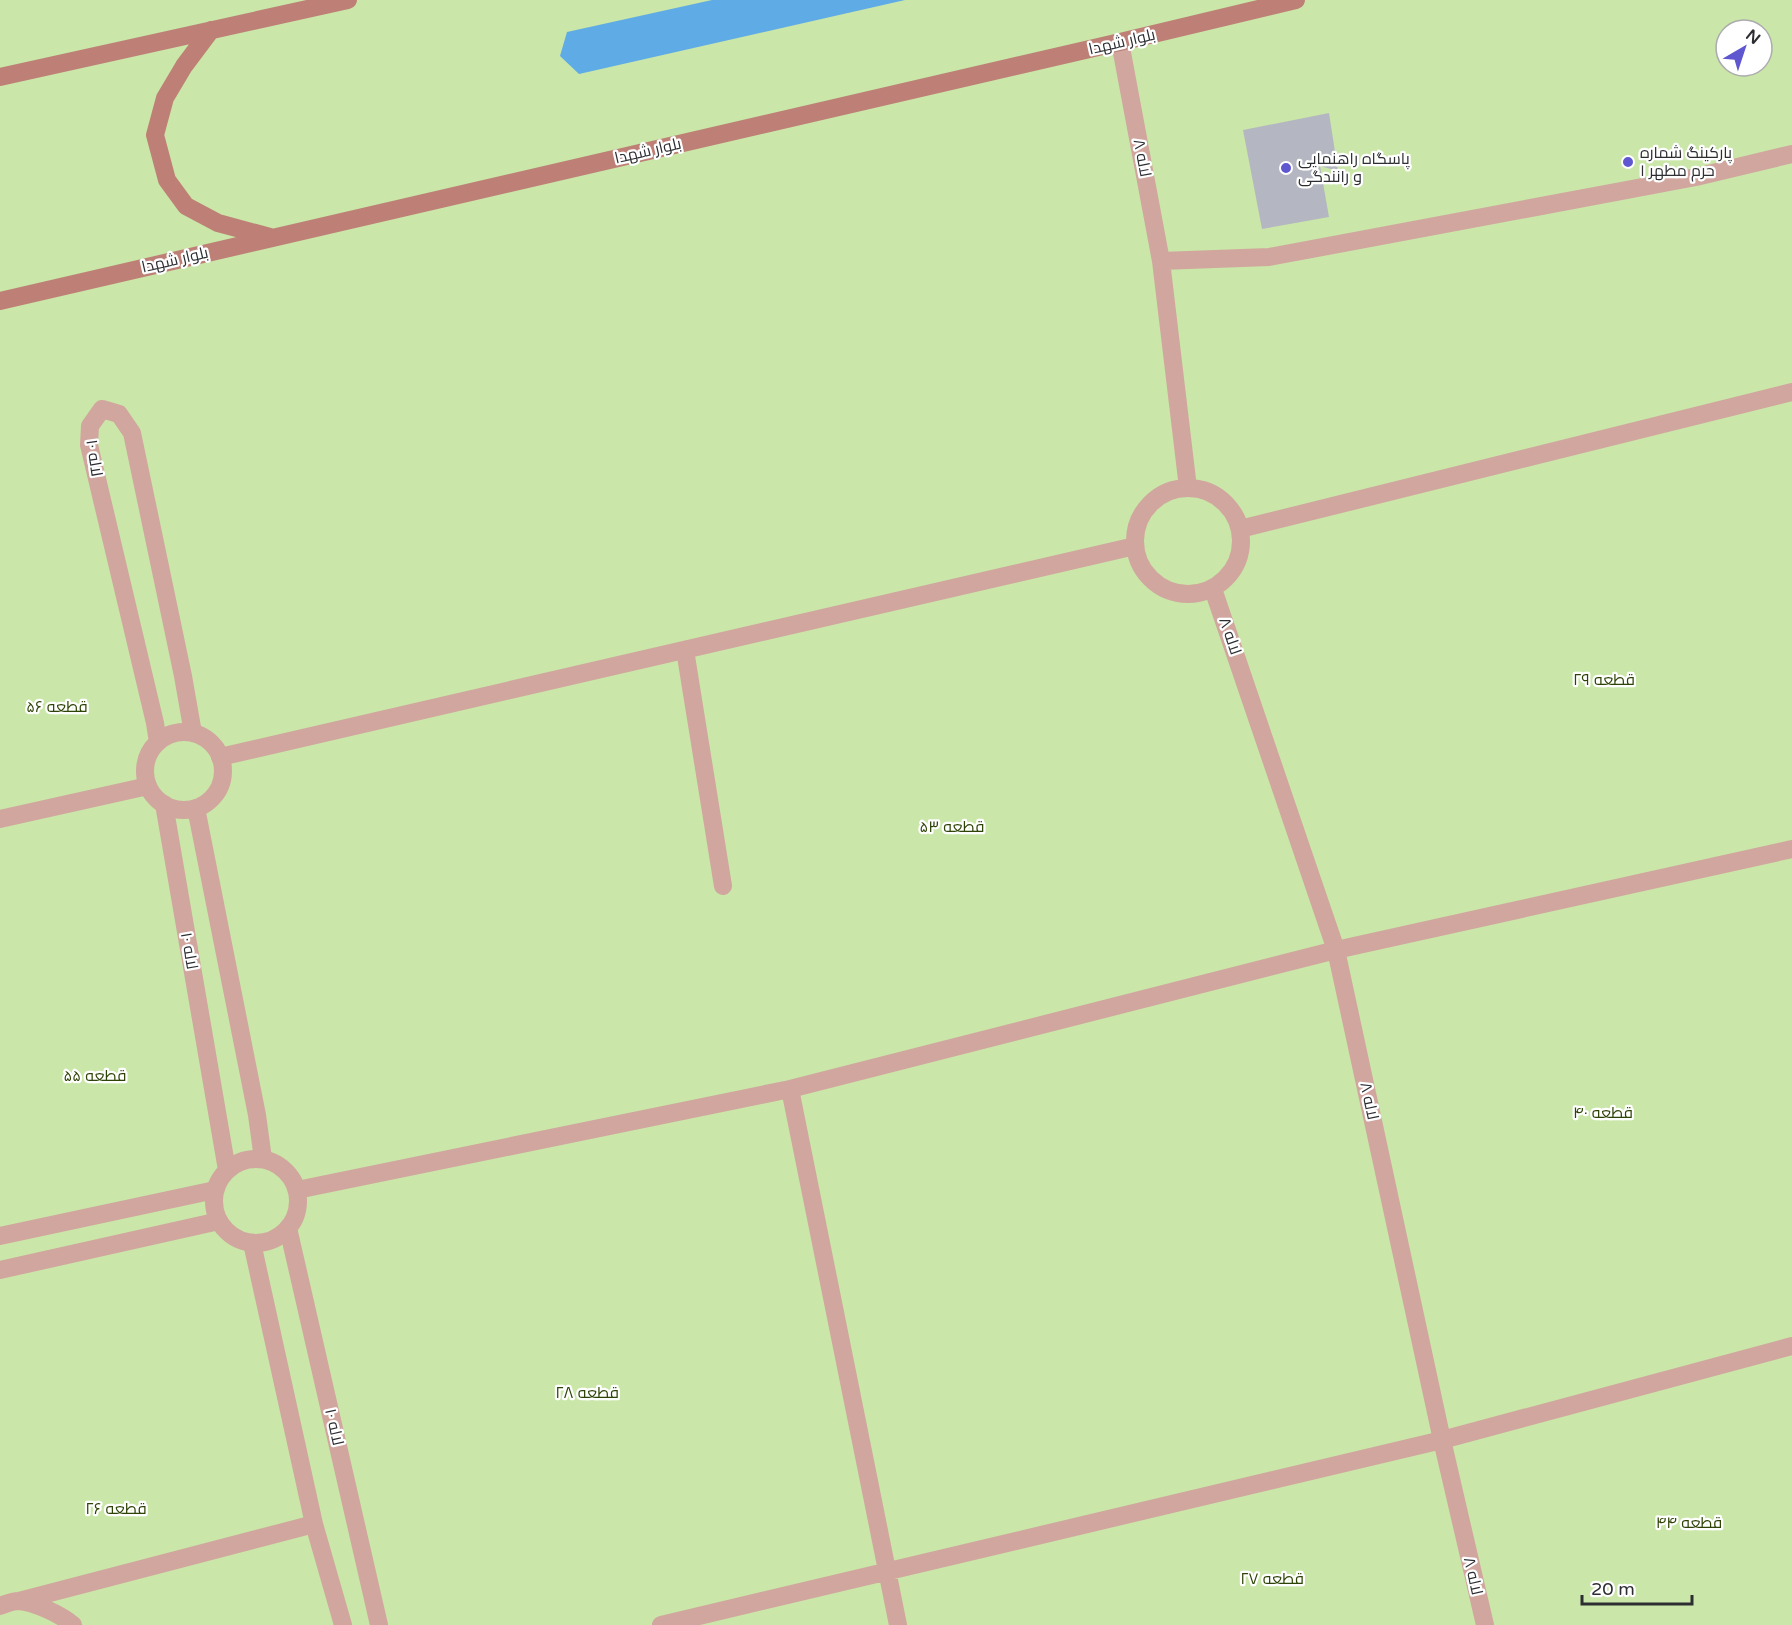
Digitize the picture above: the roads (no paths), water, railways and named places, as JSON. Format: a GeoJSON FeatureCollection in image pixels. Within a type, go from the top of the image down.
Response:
{"type":"FeatureCollection","features":[{"type":"Feature","properties":{"kind":"street"},"geometry":{"type":"LineString","coordinates":[[0,77],[348,0]]}},
{"type":"Feature","properties":{"kind":"street","name":"بلوار شهدا"},"geometry":{"type":"LineString","coordinates":[[0,301],[1296,0]]}},
{"type":"Feature","properties":{"kind":"street"},"geometry":{"type":"LineString","coordinates":[[211,30],[184,66],[165,98],[155,135],[167,180],[186,206],[218,223],[273,238]]}},
{"type":"Feature","properties":{"kind":"street","name":"لاله ۸"},"geometry":{"type":"LineString","coordinates":[[1120,42],[1161,261],[1188,488]]}},
{"type":"Feature","properties":{"kind":"street"},"geometry":{"type":"LineString","coordinates":[[1161,261],[1269,257],[1685,179],[1792,154]]}},
{"type":"Feature","properties":{"kind":"street"},"geometry":{"type":"LineString","coordinates":[[1240,529],[1792,392]]}},
{"type":"Feature","properties":{"kind":"street","name":"لاله ۱۰"},"geometry":{"type":"LineString","coordinates":[[158,742],[89,445],[90,426],[102,409],[119,414],[132,433],[193,733]]}},
{"type":"Feature","properties":{"kind":"street"},"geometry":{"type":"LineString","coordinates":[[1188,488],[1206,491],[1222,500],[1233,513],[1240,529],[1241,546],[1237,563],[1227,578],[1214,589],[1197,594],[1179,594],[1163,589],[1149,577],[1139,563],[1135,546],[1136,528],[1143,512],[1155,499],[1171,491],[1188,488]]}},
{"type":"Feature","properties":{"kind":"street"},"geometry":{"type":"LineString","coordinates":[[220,757],[1135,546]]}},
{"type":"Feature","properties":{"kind":"street","name":"لاله ۸"},"geometry":{"type":"LineString","coordinates":[[1214,589],[1336,950],[1442,1440],[1485,1625]]}},
{"type":"Feature","properties":{"kind":"street"},"geometry":{"type":"LineString","coordinates":[[685,650],[723,886]]}},
{"type":"Feature","properties":{"kind":"street"},"geometry":{"type":"LineString","coordinates":[[174,733],[193,733],[204,738],[220,757],[221,782],[216,793],[208,802],[196,808],[185,810],[164,804],[154,796],[148,786],[145,774],[150,751],[158,742],[174,733]]}},
{"type":"Feature","properties":{"kind":"street"},"geometry":{"type":"LineString","coordinates":[[0,819],[148,786]]}},
{"type":"Feature","properties":{"kind":"street","name":"لاله ۱۰"},"geometry":{"type":"LineString","coordinates":[[164,804],[227,1170]]}},
{"type":"Feature","properties":{"kind":"street"},"geometry":{"type":"LineString","coordinates":[[196,808],[257,1115],[262,1159]]}},
{"type":"Feature","properties":{"kind":"street"},"geometry":{"type":"LineString","coordinates":[[297,1190],[790,1089],[1336,950],[1792,849]]}},
{"type":"Feature","properties":{"kind":"street"},"geometry":{"type":"LineString","coordinates":[[790,1089],[898,1625]]}},
{"type":"Feature","properties":{"kind":"street"},"geometry":{"type":"LineString","coordinates":[[249,1159],[262,1159],[274,1162],[292,1178],[297,1190],[298,1203],[296,1216],[278,1237],[266,1242],[252,1243],[227,1232],[219,1221],[214,1205],[215,1190],[227,1170],[237,1163],[249,1159]]}},
{"type":"Feature","properties":{"kind":"street"},"geometry":{"type":"LineString","coordinates":[[0,1236],[215,1190]]}},
{"type":"Feature","properties":{"kind":"street"},"geometry":{"type":"LineString","coordinates":[[0,1270],[219,1221]]}},
{"type":"Feature","properties":{"kind":"street","name":"لاله ۱۰"},"geometry":{"type":"LineString","coordinates":[[288,1228],[379,1625]]}},
{"type":"Feature","properties":{"kind":"street"},"geometry":{"type":"LineString","coordinates":[[252,1243],[314,1524],[343,1625]]}},
{"type":"Feature","properties":{"kind":"street"},"geometry":{"type":"LineString","coordinates":[[662,1625],[1442,1440],[1792,1346]]}},
{"type":"Feature","properties":{"kind":"street"},"geometry":{"type":"LineString","coordinates":[[5,1604],[314,1524]]}},
{"type":"Feature","properties":{"kind":"street"},"geometry":{"type":"LineString","coordinates":[[5,1604],[45,1608],[66,1618],[73,1625]]}},
{"type":"Feature","properties":{"kind":"water"},"geometry":{"type":"Polygon","coordinates":[[[712,0],[905,0],[579,74],[560,56],[567,32],[712,0]]]}},
{"type":"Feature","properties":{"kind":"place","name":"پارکینگ شماره ۱ حرم مطهر"},"geometry":{"type":"Point","coordinates":[1628,162]}},
{"type":"Feature","properties":{"kind":"place","name":"پاسگاه راهنمایی و رانندگی"},"geometry":{"type":"Point","coordinates":[1286,168]}},
{"type":"Feature","properties":{"kind":"park label","name":"قطعه ۲۹"},"geometry":{"type":"Point","coordinates":[1604,680]}},
{"type":"Feature","properties":{"kind":"park label","name":"قطعه ۵۶"},"geometry":{"type":"Point","coordinates":[57,707]}},
{"type":"Feature","properties":{"kind":"park label","name":"قطعه ۵۳"},"geometry":{"type":"Point","coordinates":[952,827]}},
{"type":"Feature","properties":{"kind":"park label","name":"قطعه ۵۵"},"geometry":{"type":"Point","coordinates":[95,1076]}},
{"type":"Feature","properties":{"kind":"park label","name":"قطعه ۴۰"},"geometry":{"type":"Point","coordinates":[1603,1113]}},
{"type":"Feature","properties":{"kind":"park label","name":"قطعه ۲۸"},"geometry":{"type":"Point","coordinates":[587,1393]}},
{"type":"Feature","properties":{"kind":"park label","name":"قطعه ۲۶"},"geometry":{"type":"Point","coordinates":[116,1509]}},
{"type":"Feature","properties":{"kind":"park label","name":"قطعه ۴۴"},"geometry":{"type":"Point","coordinates":[1689,1523]}},
{"type":"Feature","properties":{"kind":"park label","name":"قطعه ۲۷"},"geometry":{"type":"Point","coordinates":[1272,1579]}}]}
